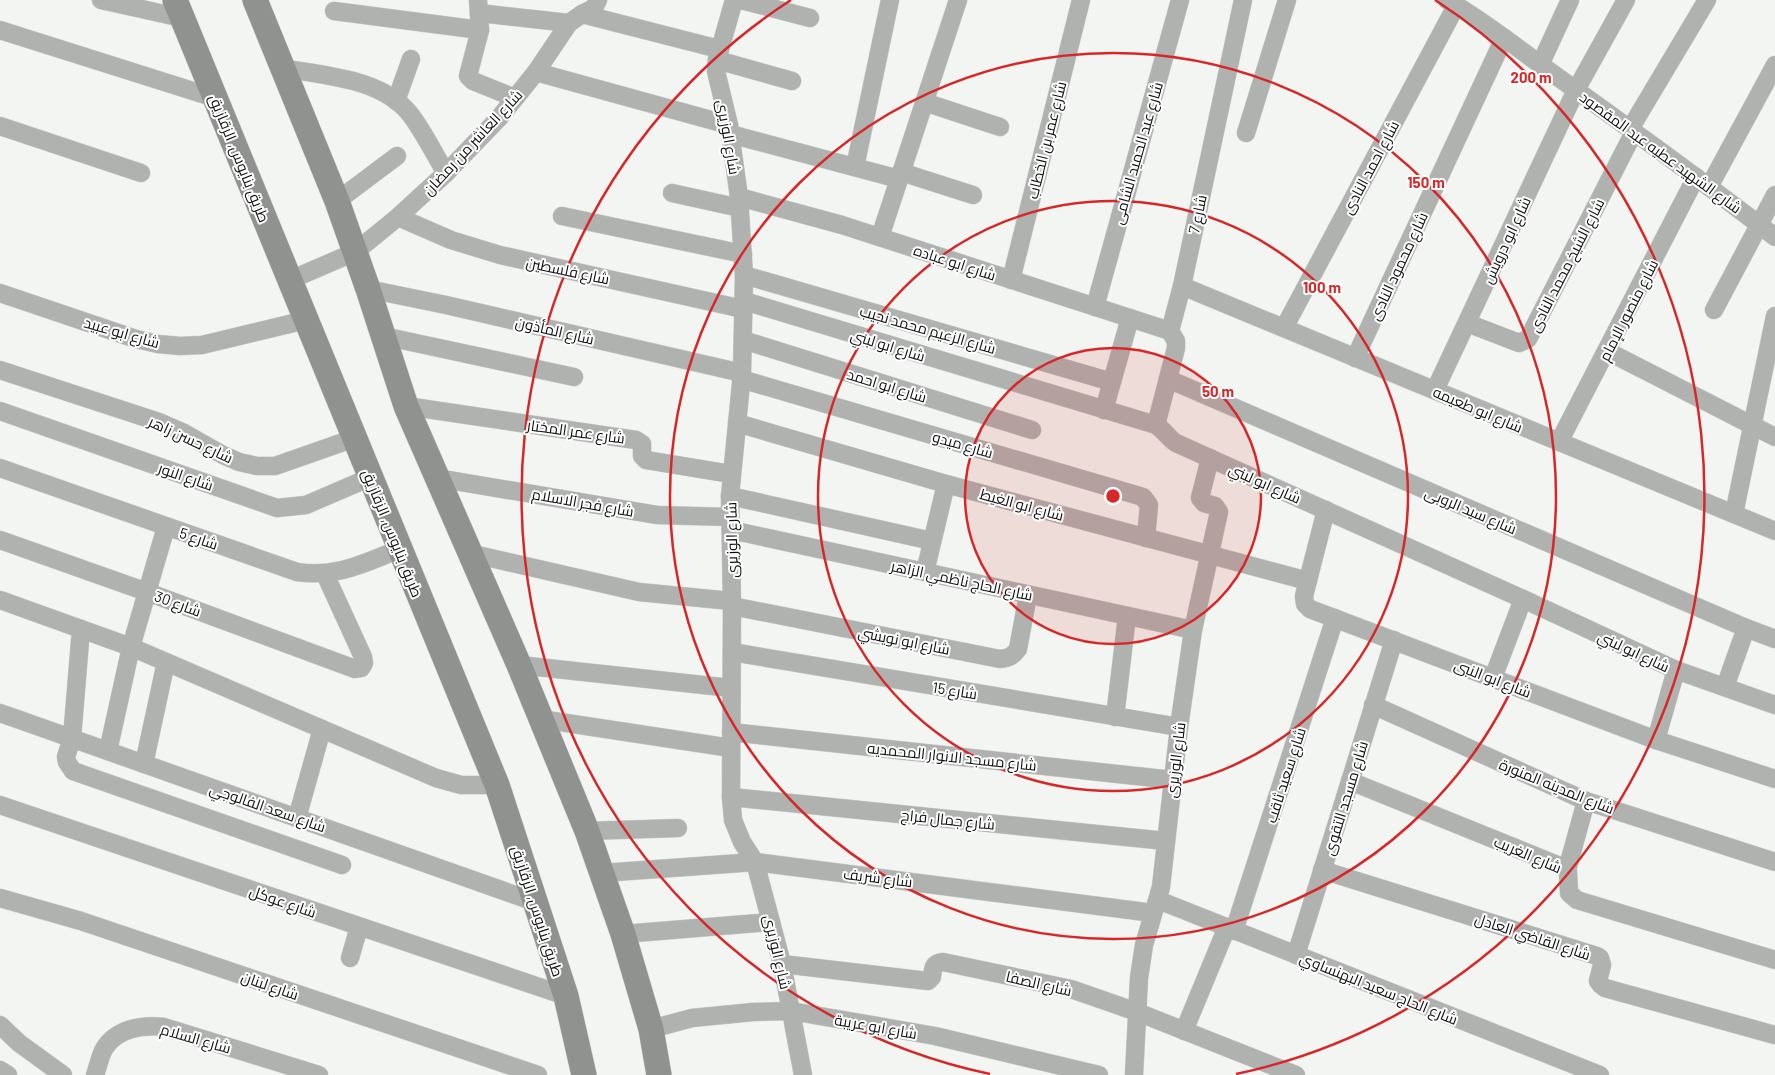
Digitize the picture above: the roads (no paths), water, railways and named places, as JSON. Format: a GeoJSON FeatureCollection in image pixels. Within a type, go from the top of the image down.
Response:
{"type":"FeatureCollection","features":[{"type":"Feature","properties":{"kind":"main road"},"geometry":{"type":"LineString","coordinates":[[255,0],[337,202],[406,406],[519,665],[587,831],[623,934],[651,1029],[659,1075]]}},
{"type":"Feature","properties":{"kind":"main road","name":"طريق بنايوس, الزقازيق"},"geometry":{"type":"LineString","coordinates":[[179,9],[497,785],[566,996],[584,1075]]}},
{"type":"Feature","properties":{"kind":"street"},"geometry":{"type":"LineString","coordinates":[[101,0],[179,9]]}},
{"type":"Feature","properties":{"kind":"street","name":"شارع العاشر من رمضان"},"geometry":{"type":"LineString","coordinates":[[290,280],[355,252],[398,218],[446,173],[498,118],[536,72],[575,18],[594,8],[598,0]]}},
{"type":"Feature","properties":{"kind":"street","name":"شارع الوزيرى"},"geometry":{"type":"LineString","coordinates":[[734,0],[718,54],[716,71],[730,130],[739,203],[744,276],[741,376],[730,496],[732,603],[731,797],[733,820],[742,842],[755,862],[782,964],[803,1075]]}},
{"type":"Feature","properties":{"kind":"street"},"geometry":{"type":"LineString","coordinates":[[741,0],[810,18]]}},
{"type":"Feature","properties":{"kind":"street"},"geometry":{"type":"LineString","coordinates":[[855,167],[890,0]]}},
{"type":"Feature","properties":{"kind":"street"},"geometry":{"type":"LineString","coordinates":[[880,238],[958,0]]}},
{"type":"Feature","properties":{"kind":"street","name":"شارع عمر بن الخطاب"},"geometry":{"type":"LineString","coordinates":[[1011,280],[1081,0]]}},
{"type":"Feature","properties":{"kind":"street","name":"شارع عبد الحميد الشامى"},"geometry":{"type":"LineString","coordinates":[[1094,307],[1180,0]]}},
{"type":"Feature","properties":{"kind":"street","name":"شارع 7"},"geometry":{"type":"LineString","coordinates":[[1156,425],[1176,344],[1170,332],[1182,286],[1243,0]]}},
{"type":"Feature","properties":{"kind":"street"},"geometry":{"type":"LineString","coordinates":[[1246,133],[1287,0]]}},
{"type":"Feature","properties":{"kind":"street"},"geometry":{"type":"LineString","coordinates":[[1540,65],[1570,0]]}},
{"type":"Feature","properties":{"kind":"street","name":"شارع ابو درويش"},"geometry":{"type":"LineString","coordinates":[[1435,390],[1576,90],[1626,0]]}},
{"type":"Feature","properties":{"kind":"street","name":"شارع الشيخ محمد النادى"},"geometry":{"type":"LineString","coordinates":[[1467,323],[1519,343],[1528,339],[1632,131],[1707,0]]}},
{"type":"Feature","properties":{"kind":"street","name":"شارع الشهيد عطيه عبد المقصود"},"geometry":{"type":"LineString","coordinates":[[1463,5],[1540,65],[1703,182],[1775,238]]}},
{"type":"Feature","properties":{"kind":"street","name":"شارع احمد النادى"},"geometry":{"type":"LineString","coordinates":[[1284,328],[1463,5]]}},
{"type":"Feature","properties":{"kind":"street"},"geometry":{"type":"LineString","coordinates":[[334,10],[575,18],[718,54],[792,81]]}},
{"type":"Feature","properties":{"kind":"street"},"geometry":{"type":"LineString","coordinates":[[479,14],[468,76],[473,81],[515,98]]}},
{"type":"Feature","properties":{"kind":"street"},"geometry":{"type":"LineString","coordinates":[[0,30],[215,98]]}},
{"type":"Feature","properties":{"kind":"street","name":"شارع محمود النادى"},"geometry":{"type":"LineString","coordinates":[[1355,358],[1504,38]]}},
{"type":"Feature","properties":{"kind":"street"},"geometry":{"type":"LineString","coordinates":[[396,101],[411,59]]}},
{"type":"Feature","properties":{"kind":"street","name":"شارع منصور الإمام"},"geometry":{"type":"LineString","coordinates":[[1559,442],[1607,351],[1703,182],[1775,66]]}},
{"type":"Feature","properties":{"kind":"street"},"geometry":{"type":"LineString","coordinates":[[283,68],[352,81],[375,88],[396,101],[410,114],[446,173]]}},
{"type":"Feature","properties":{"kind":"street"},"geometry":{"type":"LineString","coordinates":[[536,72],[855,167],[900,175],[973,195]]}},
{"type":"Feature","properties":{"kind":"street"},"geometry":{"type":"LineString","coordinates":[[924,102],[1000,127]]}},
{"type":"Feature","properties":{"kind":"street"},"geometry":{"type":"LineString","coordinates":[[0,126],[141,173]]}},
{"type":"Feature","properties":{"kind":"street"},"geometry":{"type":"LineString","coordinates":[[337,202],[396,156]]}},
{"type":"Feature","properties":{"kind":"street","name":"شارع ابو عباده"},"geometry":{"type":"LineString","coordinates":[[672,193],[806,214],[1170,332]]}},
{"type":"Feature","properties":{"kind":"street"},"geometry":{"type":"LineString","coordinates":[[1714,310],[1775,195]]}},
{"type":"Feature","properties":{"kind":"street"},"geometry":{"type":"LineString","coordinates":[[562,216],[743,254]]}},
{"type":"Feature","properties":{"kind":"street","name":"شارع فلسطين"},"geometry":{"type":"LineString","coordinates":[[398,218],[452,240],[500,255],[743,305]]}},
{"type":"Feature","properties":{"kind":"street","name":"شارع الزعيم محمد نجيب"},"geometry":{"type":"LineString","coordinates":[[744,276],[1112,382]]}},
{"type":"Feature","properties":{"kind":"street","name":"شارع ابو طعيمه"},"geometry":{"type":"LineString","coordinates":[[1182,286],[1775,531]]}},
{"type":"Feature","properties":{"kind":"street","name":"شارع المأذون"},"geometry":{"type":"LineString","coordinates":[[368,289],[455,307],[741,376]]}},
{"type":"Feature","properties":{"kind":"street","name":"شارع ابو عبيد"},"geometry":{"type":"LineString","coordinates":[[0,293],[136,339],[180,346],[202,344],[306,320]]}},
{"type":"Feature","properties":{"kind":"street","name":"شارع ابو لبني"},"geometry":{"type":"LineString","coordinates":[[743,305],[1156,425],[1176,444],[1326,510],[1676,670],[1775,705]]}},
{"type":"Feature","properties":{"kind":"street"},"geometry":{"type":"LineString","coordinates":[[1734,514],[1775,316]]}},
{"type":"Feature","properties":{"kind":"street"},"geometry":{"type":"LineString","coordinates":[[1104,410],[1130,318]]}},
{"type":"Feature","properties":{"kind":"street"},"geometry":{"type":"LineString","coordinates":[[383,336],[574,377]]}},
{"type":"Feature","properties":{"kind":"street","name":"شارع ابو احمد"},"geometry":{"type":"LineString","coordinates":[[743,340],[1032,430]]}},
{"type":"Feature","properties":{"kind":"street"},"geometry":{"type":"LineString","coordinates":[[1607,351],[1775,437]]}},
{"type":"Feature","properties":{"kind":"street","name":"شارع حسن زاهر"},"geometry":{"type":"LineString","coordinates":[[0,370],[159,422],[184,433],[223,455],[239,462],[257,466],[275,466],[355,438]]}},
{"type":"Feature","properties":{"kind":"street","name":"شارع ميدو"},"geometry":{"type":"LineString","coordinates":[[741,376],[1143,497],[1149,505],[1146,538]]}},
{"type":"Feature","properties":{"kind":"street","name":"شارع سيد الروبى"},"geometry":{"type":"LineString","coordinates":[[1168,379],[1775,639]]}},
{"type":"Feature","properties":{"kind":"street","name":"شارع عمر المختار"},"geometry":{"type":"LineString","coordinates":[[406,406],[636,440],[642,444],[642,456],[646,460],[731,474]]}},
{"type":"Feature","properties":{"kind":"street","name":"شارع النور"},"geometry":{"type":"LineString","coordinates":[[0,411],[277,508],[306,505],[371,477]]}},
{"type":"Feature","properties":{"kind":"street","name":"شارع ابو الغيط"},"geometry":{"type":"LineString","coordinates":[[737,424],[946,484],[1308,581]]}},
{"type":"Feature","properties":{"kind":"street","name":"شارع الوزيرى"},"geometry":{"type":"LineString","coordinates":[[1134,1075],[1139,978],[1144,945],[1155,906],[1166,841],[1179,727],[1193,630],[1219,512],[1216,506],[1204,503],[1200,498],[1210,458]]}},
{"type":"Feature","properties":{"kind":"street","name":"شارع 5"},"geometry":{"type":"LineString","coordinates":[[0,468],[297,572],[325,574],[345,570],[400,549]]}},
{"type":"Feature","properties":{"kind":"street","name":"شارع فجر الاسلام"},"geometry":{"type":"LineString","coordinates":[[437,478],[657,515],[730,523]]}},
{"type":"Feature","properties":{"kind":"street"},"geometry":{"type":"LineString","coordinates":[[924,572],[946,484]]}},
{"type":"Feature","properties":{"kind":"street"},"geometry":{"type":"LineString","coordinates":[[730,496],[932,541]]}},
{"type":"Feature","properties":{"kind":"street","name":"شارع ابو النبى"},"geometry":{"type":"LineString","coordinates":[[1326,510],[1304,596],[1305,604],[1310,609],[1656,740],[1775,779]]}},
{"type":"Feature","properties":{"kind":"street","name":"شارع الحاج ناظمي الزاهر"},"geometry":{"type":"LineString","coordinates":[[730,523],[924,572],[1193,630]]}},
{"type":"Feature","properties":{"kind":"street"},"geometry":{"type":"LineString","coordinates":[[108,751],[131,647],[166,527]]}},
{"type":"Feature","properties":{"kind":"street","name":"شارع 30"},"geometry":{"type":"LineString","coordinates":[[0,540],[147,592],[359,663],[325,574]]}},
{"type":"Feature","properties":{"kind":"street","name":"شارع ابو نويشي"},"geometry":{"type":"LineString","coordinates":[[469,554],[639,592],[732,603],[1000,659],[1014,655],[1018,649],[1028,595]]}},
{"type":"Feature","properties":{"kind":"street"},"geometry":{"type":"LineString","coordinates":[[1493,678],[1522,599]]}},
{"type":"Feature","properties":{"kind":"street"},"geometry":{"type":"LineString","coordinates":[[0,600],[131,647],[436,778],[461,785],[497,785]]}},
{"type":"Feature","properties":{"kind":"street"},"geometry":{"type":"LineString","coordinates":[[1115,716],[1127,616]]}},
{"type":"Feature","properties":{"kind":"street","name":"شارع سعيد ثاقب"},"geometry":{"type":"LineString","coordinates":[[1184,1031],[1231,929],[1335,618]]}},
{"type":"Feature","properties":{"kind":"street"},"geometry":{"type":"LineString","coordinates":[[1724,687],[1746,628]]}},
{"type":"Feature","properties":{"kind":"street"},"geometry":{"type":"LineString","coordinates":[[81,629],[72,738],[66,758],[69,767],[78,773],[342,865]]}},
{"type":"Feature","properties":{"kind":"street","name":"شارع مسجد التقوى"},"geometry":{"type":"LineString","coordinates":[[1296,955],[1394,640]]}},
{"type":"Feature","properties":{"kind":"street","name":"شارع 15"},"geometry":{"type":"LineString","coordinates":[[732,652],[1179,727]]}},
{"type":"Feature","properties":{"kind":"street"},"geometry":{"type":"LineString","coordinates":[[144,764],[166,662]]}},
{"type":"Feature","properties":{"kind":"street"},"geometry":{"type":"LineString","coordinates":[[519,665],[731,688]]}},
{"type":"Feature","properties":{"kind":"street"},"geometry":{"type":"LineString","coordinates":[[1656,740],[1676,670]]}},
{"type":"Feature","properties":{"kind":"street","name":"شارع المدينه المنورة"},"geometry":{"type":"LineString","coordinates":[[1373,705],[1586,801],[1775,862]]}},
{"type":"Feature","properties":{"kind":"street","name":"شارع سعد الفالوجي"},"geometry":{"type":"LineString","coordinates":[[0,713],[535,902]]}},
{"type":"Feature","properties":{"kind":"street","name":"شارع مسجد الانوار المحمديه"},"geometry":{"type":"LineString","coordinates":[[540,718],[731,740],[1173,780]]}},
{"type":"Feature","properties":{"kind":"street"},"geometry":{"type":"LineString","coordinates":[[297,818],[322,729]]}},
{"type":"Feature","properties":{"kind":"street","name":"شارع الغريب"},"geometry":{"type":"LineString","coordinates":[[1350,781],[1567,870],[1569,893],[1578,900],[1775,960]]}},
{"type":"Feature","properties":{"kind":"street","name":"شارع جمال فراج"},"geometry":{"type":"LineString","coordinates":[[731,797],[1166,841]]}},
{"type":"Feature","properties":{"kind":"street"},"geometry":{"type":"LineString","coordinates":[[1567,870],[1586,801]]}},
{"type":"Feature","properties":{"kind":"street","name":"شارع عوكل"},"geometry":{"type":"LineString","coordinates":[[0,805],[359,928],[566,996]]}},
{"type":"Feature","properties":{"kind":"street"},"geometry":{"type":"LineString","coordinates":[[587,831],[678,828]]}},
{"type":"Feature","properties":{"kind":"street","name":"شارع شريف"},"geometry":{"type":"LineString","coordinates":[[602,873],[755,862],[1155,906]]}},
{"type":"Feature","properties":{"kind":"street","name":"شارع القاضي العادل"},"geometry":{"type":"LineString","coordinates":[[1322,870],[1597,956],[1600,958],[1602,965],[1598,981],[1605,988],[1775,1035]]}},
{"type":"Feature","properties":{"kind":"street","name":"شارع لبنان"},"geometry":{"type":"LineString","coordinates":[[0,898],[81,921],[538,1075]]}},
{"type":"Feature","properties":{"kind":"street","name":"شارع الحاج سعيد البهنساوي"},"geometry":{"type":"LineString","coordinates":[[1155,906],[1231,929],[1600,1075]]}},
{"type":"Feature","properties":{"kind":"street"},"geometry":{"type":"LineString","coordinates":[[623,934],[771,922]]}},
{"type":"Feature","properties":{"kind":"street"},"geometry":{"type":"LineString","coordinates":[[350,958],[359,928]]}},
{"type":"Feature","properties":{"kind":"street","name":"شارع الصفا"},"geometry":{"type":"LineString","coordinates":[[782,964],[928,981],[932,977],[933,967],[943,962],[1071,989],[1137,1012],[1296,1075]]}},
{"type":"Feature","properties":{"kind":"street","name":"شارع ابو عريبة"},"geometry":{"type":"LineString","coordinates":[[651,1029],[692,1018],[753,1012],[791,1011],[935,1036],[1099,1075]]}},
{"type":"Feature","properties":{"kind":"street"},"geometry":{"type":"LineString","coordinates":[[0,1025],[19,1043],[63,1075]]}},
{"type":"Feature","properties":{"kind":"street","name":"شارع السلام"},"geometry":{"type":"LineString","coordinates":[[95,1075],[103,1050],[109,1043],[130,1029],[147,1025],[164,1027],[319,1075]]}},
{"type":"Feature","properties":{"kind":"street"},"geometry":{"type":"LineString","coordinates":[[0,1070],[8,1075]]}}]}
